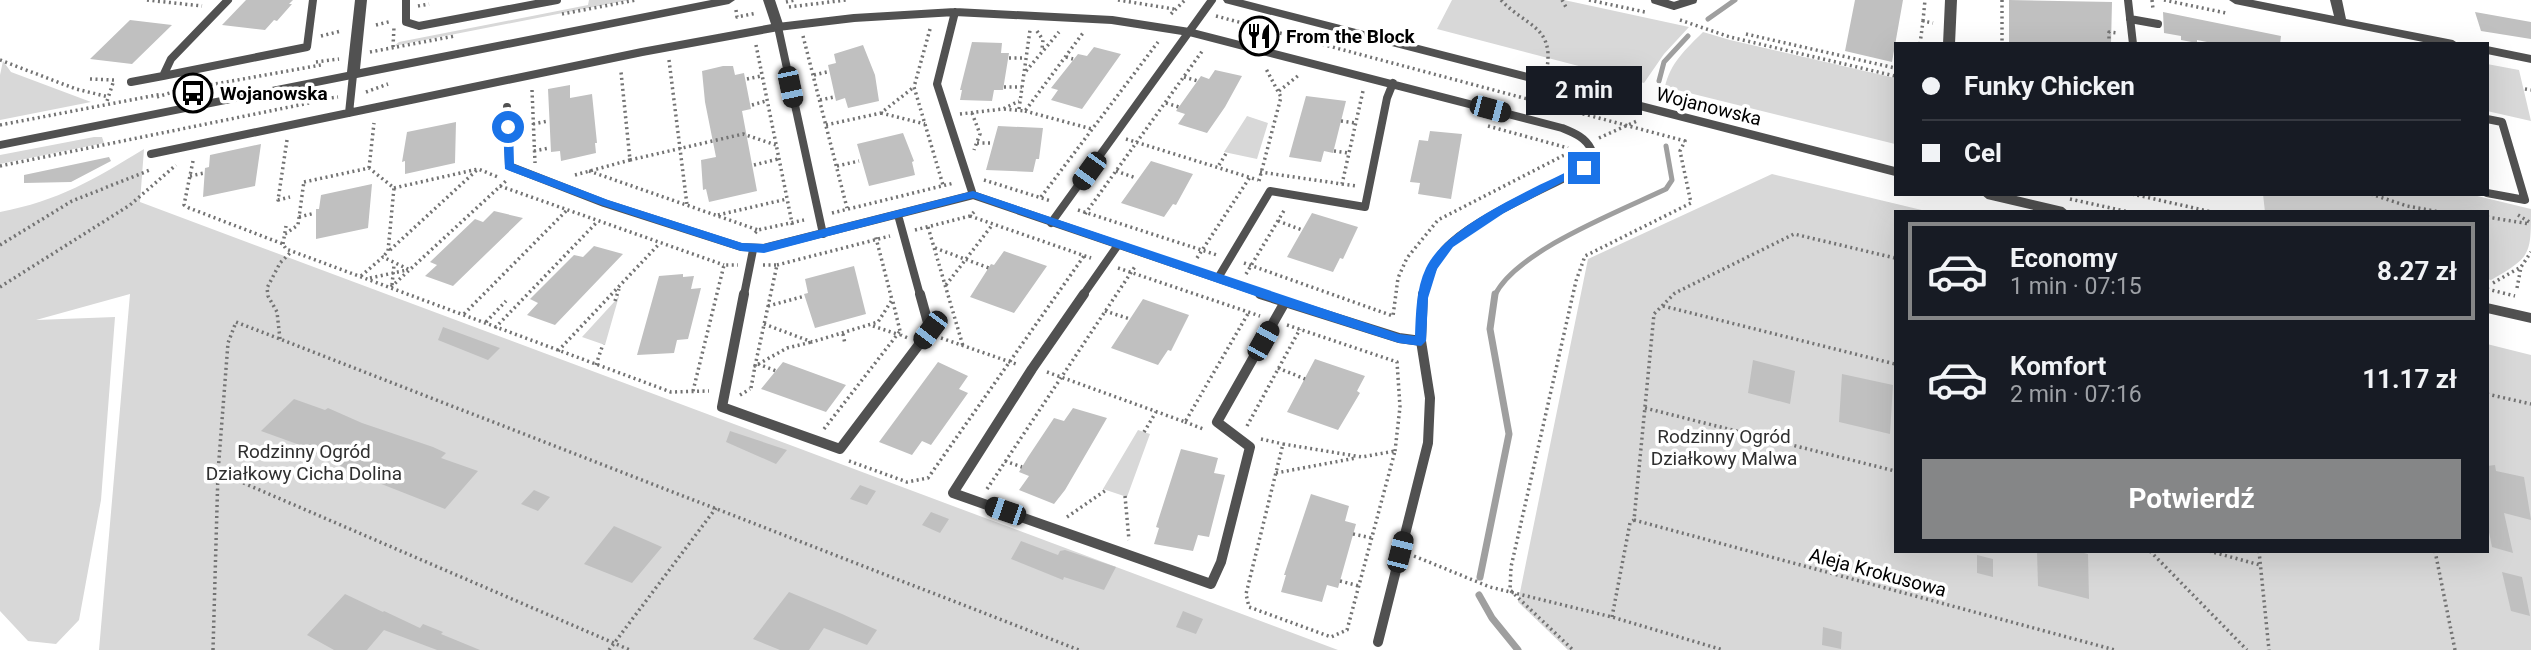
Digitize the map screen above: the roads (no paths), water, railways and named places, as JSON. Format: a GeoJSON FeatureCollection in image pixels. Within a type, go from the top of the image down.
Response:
{"type":"FeatureCollection","features":[{"type":"Feature","properties":{"kind":"street"},"geometry":{"type":"LineString","coordinates":[[353,75],[361,0]]}},
{"type":"Feature","properties":{"kind":"street"},"geometry":{"type":"LineString","coordinates":[[0,145],[729,0]]}},
{"type":"Feature","properties":{"kind":"street"},"geometry":{"type":"LineString","coordinates":[[769,0],[778,27]]}},
{"type":"Feature","properties":{"kind":"street","name":"Wojanowska"},"geometry":{"type":"LineString","coordinates":[[1229,0],[1894,172]]}},
{"type":"Feature","properties":{"kind":"street"},"geometry":{"type":"LineString","coordinates":[[1949,42],[1951,0]]}},
{"type":"Feature","properties":{"kind":"street"},"geometry":{"type":"LineString","coordinates":[[2235,0],[2430,41]]}},
{"type":"Feature","properties":{"kind":"street"},"geometry":{"type":"LineString","coordinates":[[2336,0],[2341,21]]}},
{"type":"Feature","properties":{"kind":"street"},"geometry":{"type":"LineString","coordinates":[[2489,50],[2531,59]]}},
{"type":"Feature","properties":{"kind":"street"},"geometry":{"type":"LineString","coordinates":[[1995,196],[2055,210]]}},
{"type":"Feature","properties":{"kind":"street"},"geometry":{"type":"LineString","coordinates":[[2489,308],[2531,318]]}},
{"type":"Feature","properties":{"kind":"lane"},"geometry":{"type":"LineString","coordinates":[[163,76],[171,59],[228,0]]}},
{"type":"Feature","properties":{"kind":"lane"},"geometry":{"type":"LineString","coordinates":[[127,80],[163,76],[307,47],[313,0]]}},
{"type":"Feature","properties":{"kind":"lane"},"geometry":{"type":"LineString","coordinates":[[406,0],[406,22],[411,26],[557,0]]}},
{"type":"Feature","properties":{"kind":"lane"},"geometry":{"type":"LineString","coordinates":[[1051,223],[1212,0]]}},
{"type":"Feature","properties":{"kind":"lane"},"geometry":{"type":"LineString","coordinates":[[1655,0],[1664,5],[1682,6],[1693,0]]}},
{"type":"Feature","properties":{"kind":"lane"},"geometry":{"type":"LineString","coordinates":[[2128,0],[2133,42]]}},
{"type":"Feature","properties":{"kind":"lane"},"geometry":{"type":"LineString","coordinates":[[955,12],[937,85],[973,195]]}},
{"type":"Feature","properties":{"kind":"lane"},"geometry":{"type":"LineString","coordinates":[[151,154],[642,52],[778,27],[955,12],[1099,19],[1189,32],[1562,128],[1588,142],[1591,149],[1584,168],[1500,211],[1449,244],[1432,268],[1422,298],[1421,341],[1430,398],[1427,443],[1378,642]]}},
{"type":"Feature","properties":{"kind":"lane"},"geometry":{"type":"LineString","coordinates":[[2130,19],[2158,24]]}},
{"type":"Feature","properties":{"kind":"lane"},"geometry":{"type":"LineString","coordinates":[[778,27],[823,234]]}},
{"type":"Feature","properties":{"kind":"lane"},"geometry":{"type":"LineString","coordinates":[[349,113],[353,75]]}},
{"type":"Feature","properties":{"kind":"lane"},"geometry":{"type":"LineString","coordinates":[[1218,278],[1270,191],[1364,207],[1387,98],[1393,83]]}},
{"type":"Feature","properties":{"kind":"lane"},"geometry":{"type":"LineString","coordinates":[[507,107],[509,166],[604,203],[753,250],[973,195],[1285,302],[1399,338],[1421,341]]}},
{"type":"Feature","properties":{"kind":"lane"},"geometry":{"type":"LineString","coordinates":[[2489,119],[2501,122],[2525,201],[2489,192]]}},
{"type":"Feature","properties":{"kind":"lane"},"geometry":{"type":"LineString","coordinates":[[753,250],[722,407],[840,449],[930,330],[898,215]]}},
{"type":"Feature","properties":{"kind":"lane"},"geometry":{"type":"LineString","coordinates":[[1118,245],[1032,368],[953,493],[1211,583],[1222,562],[1250,447],[1217,422],[1285,302]]}},
{"type":"Feature","properties":{"kind":"waterway"},"geometry":{"type":"LineString","coordinates":[[1708,19],[1735,0]]}},
{"type":"Feature","properties":{"kind":"waterway"},"geometry":{"type":"LineString","coordinates":[[1659,81],[1664,62],[1688,36]]}},
{"type":"Feature","properties":{"kind":"waterway"},"geometry":{"type":"LineString","coordinates":[[1495,295],[1506,279],[1546,248],[1666,189],[1672,180],[1666,146]]}},
{"type":"Feature","properties":{"kind":"waterway"},"geometry":{"type":"LineString","coordinates":[[1480,577],[1509,434],[1490,329],[1495,294]]}},
{"type":"Feature","properties":{"kind":"waterway"},"geometry":{"type":"LineString","coordinates":[[1479,595],[1492,618],[1518,650]]}},
{"type":"Feature","properties":{"kind":"place","name":"From the Block"},"geometry":{"type":"Point","coordinates":[1259,36]}},
{"type":"Feature","properties":{"kind":"place","name":"Wojanowska"},"geometry":{"type":"Point","coordinates":[193,93]}},
{"type":"Feature","properties":{"kind":"park label","name":"Rodzinny Ogród Działkowy Malwa"},"geometry":{"type":"Point","coordinates":[1724,447]}},
{"type":"Feature","properties":{"kind":"park label","name":"Rodzinny Ogród Działkowy Cicha Dolina"},"geometry":{"type":"Point","coordinates":[304,462]}}]}
